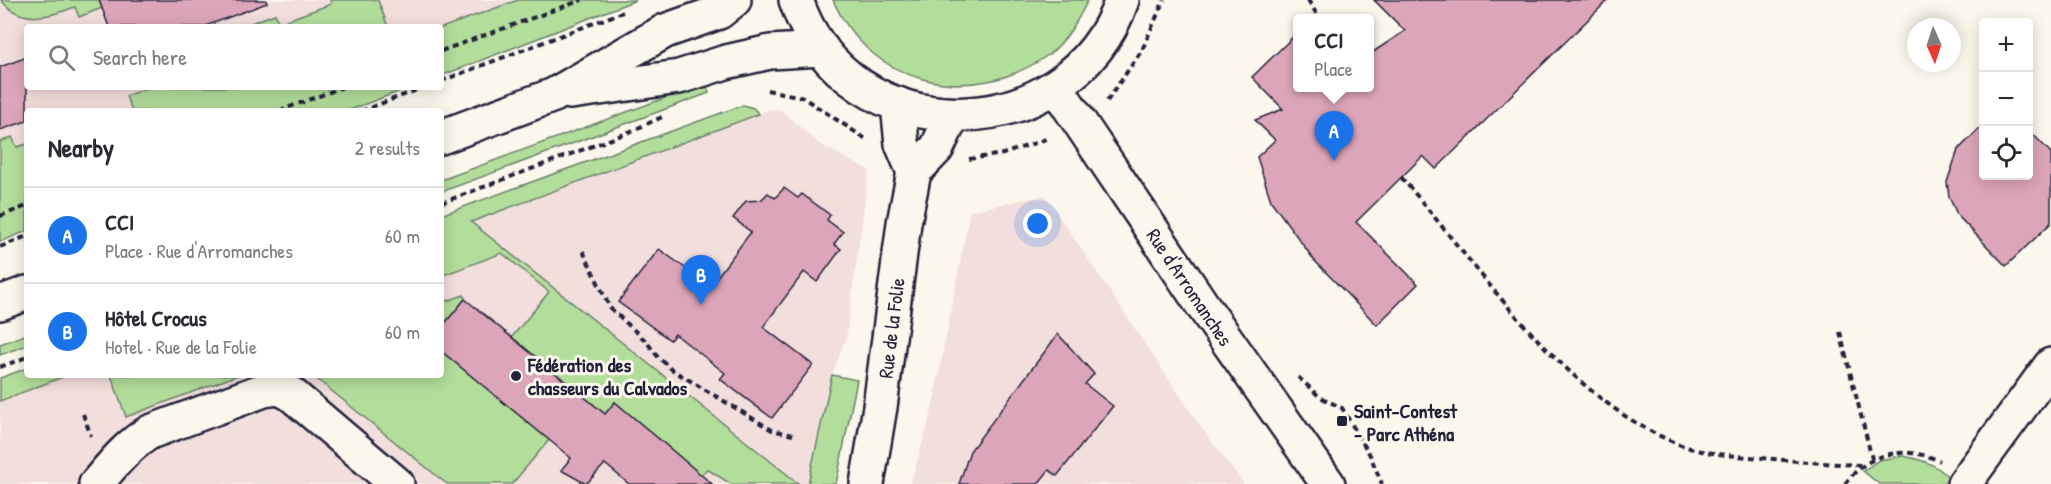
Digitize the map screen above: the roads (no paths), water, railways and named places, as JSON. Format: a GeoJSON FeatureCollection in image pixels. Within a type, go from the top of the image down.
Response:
{"type":"FeatureCollection","features":[{"type":"Feature","properties":{"kind":"main road"},"geometry":{"type":"LineString","coordinates":[[444,136],[554,95],[665,31],[719,12],[734,0]]}},
{"type":"Feature","properties":{"kind":"main road"},"geometry":{"type":"LineString","coordinates":[[796,0],[808,27],[822,49],[846,73],[870,91],[898,104],[934,114],[952,116],[979,115],[1005,110],[1030,101],[1056,87],[1079,68],[1101,43],[1122,0]]}},
{"type":"Feature","properties":{"kind":"main road"},"geometry":{"type":"LineString","coordinates":[[554,95],[679,77],[726,62],[770,52],[822,49]]}},
{"type":"Feature","properties":{"kind":"main road","name":"Rue d'Arromanches"},"geometry":{"type":"LineString","coordinates":[[1056,87],[1203,306],[1328,484]]}},
{"type":"Feature","properties":{"kind":"main road"},"geometry":{"type":"LineString","coordinates":[[898,104],[902,144],[914,172],[937,148],[952,116]]}},
{"type":"Feature","properties":{"kind":"main road","name":"Rue de la Folie"},"geometry":{"type":"LineString","coordinates":[[867,484],[880,407],[904,223],[914,172]]}},
{"type":"Feature","properties":{"kind":"main road"},"geometry":{"type":"LineString","coordinates":[[0,303],[24,294]]}},
{"type":"Feature","properties":{"kind":"main road"},"geometry":{"type":"LineString","coordinates":[[1954,474],[2051,365]]}},
{"type":"Feature","properties":{"kind":"main road"},"geometry":{"type":"LineString","coordinates":[[96,484],[127,448],[150,432],[264,390],[280,388],[291,394],[398,484]]}},
{"type":"Feature","properties":{"kind":"place","name":"CCI"},"geometry":{"type":"Point","coordinates":[1334,161]}},
{"type":"Feature","properties":{"kind":"place","name":"Hôtel Crocus"},"geometry":{"type":"Point","coordinates":[701,305]}},
{"type":"Feature","properties":{"kind":"place","name":"Fédération des chasseurs du Calvados"},"geometry":{"type":"Point","coordinates":[516,376]}},
{"type":"Feature","properties":{"kind":"place","name":"Saint-Contest - Parc Athéna"},"geometry":{"type":"Point","coordinates":[1342,421]}}]}
